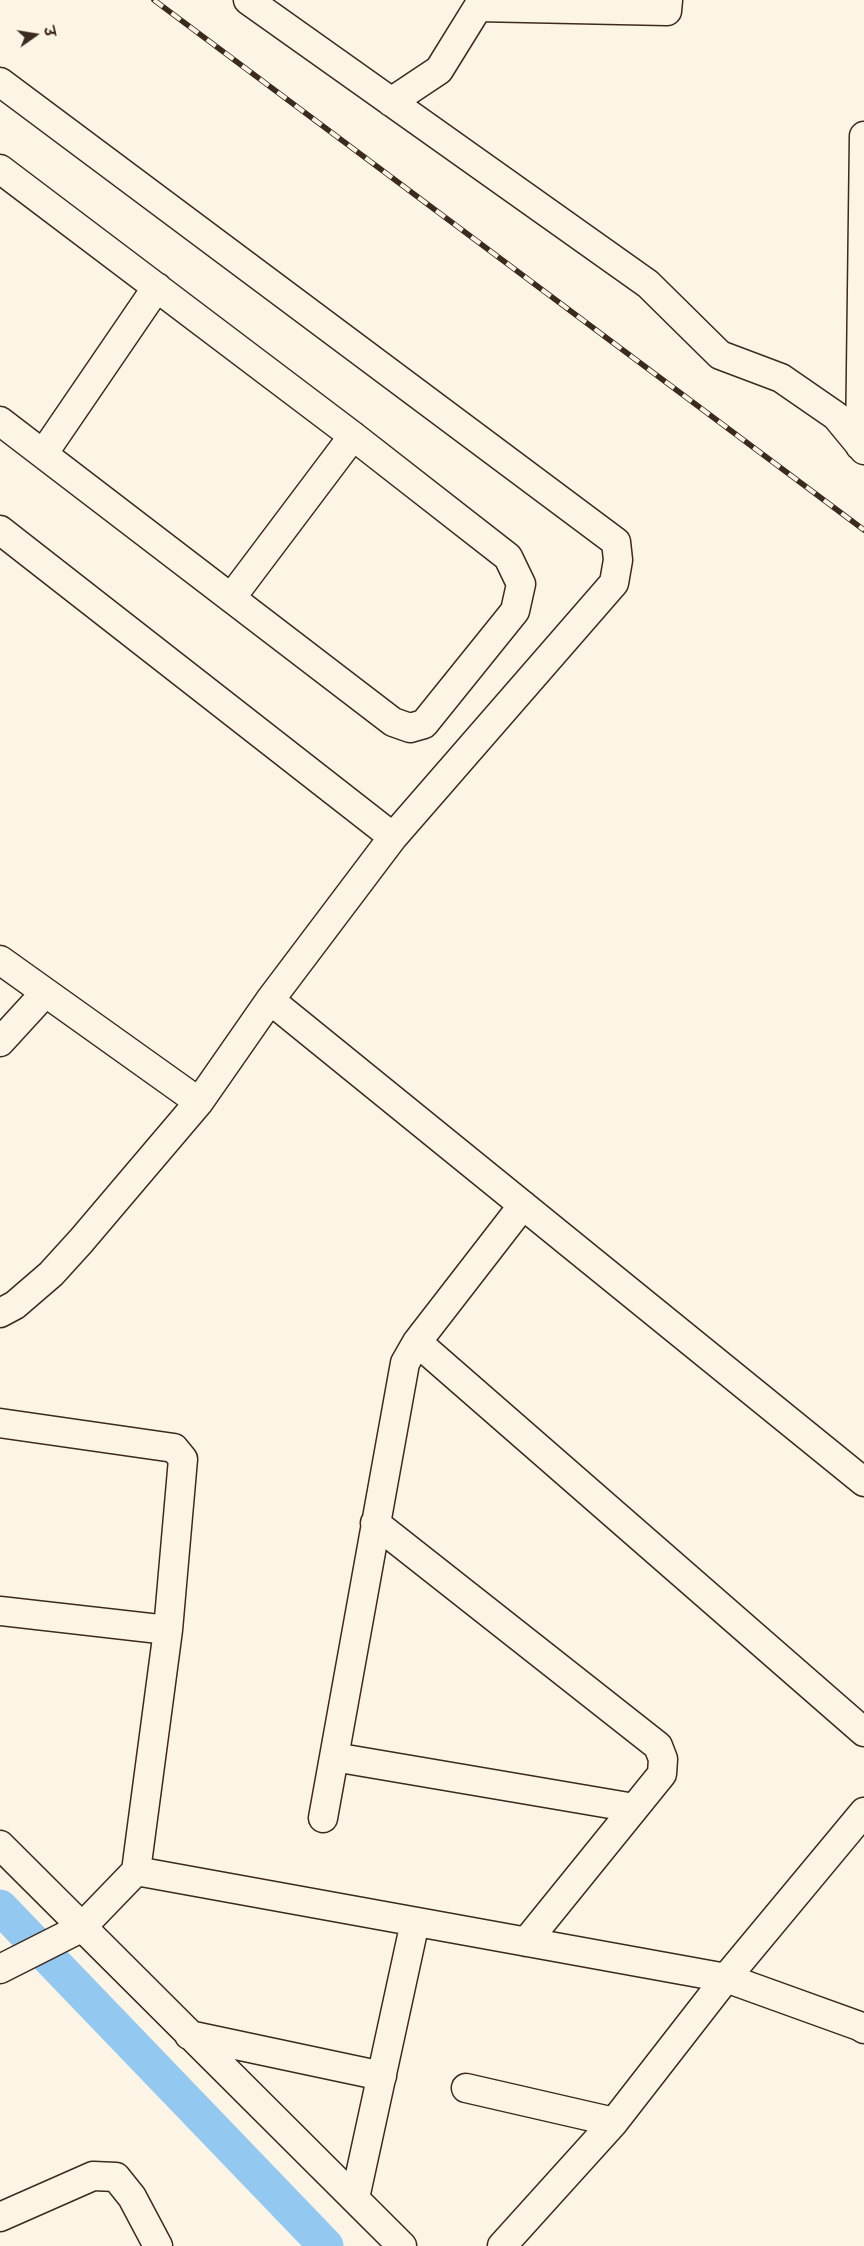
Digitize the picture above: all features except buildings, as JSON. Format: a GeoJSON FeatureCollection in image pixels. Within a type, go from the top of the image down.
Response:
{"type":"FeatureCollection","features":[{"type":"Feature","properties":{"kind":"street"},"geometry":{"type":"LineString","coordinates":[[248,0],[648,284],[720,355],[781,378],[836,416],[862,448]]}},
{"type":"Feature","properties":{"kind":"street"},"geometry":{"type":"LineString","coordinates":[[391,102],[439,70],[478,8],[668,11],[668,0]]}},
{"type":"Feature","properties":{"kind":"street"},"geometry":{"type":"LineString","coordinates":[[0,82],[616,542],[618,560],[614,583],[393,837],[270,1000],[199,1102],[88,1234],[51,1274],[15,1305],[0,1313]]}},
{"type":"Feature","properties":{"kind":"street"},"geometry":{"type":"LineString","coordinates":[[862,448],[864,136]]}},
{"type":"Feature","properties":{"kind":"street"},"geometry":{"type":"LineString","coordinates":[[0,169],[353,436],[508,557],[521,584],[515,611],[424,724],[410,728],[393,722],[0,421]]}},
{"type":"Feature","properties":{"kind":"street"},"geometry":{"type":"LineString","coordinates":[[43,454],[157,287]]}},
{"type":"Feature","properties":{"kind":"street"},"geometry":{"type":"LineString","coordinates":[[231,598],[353,436]]}},
{"type":"Feature","properties":{"kind":"street"},"geometry":{"type":"LineString","coordinates":[[0,530],[393,837]]}},
{"type":"Feature","properties":{"kind":"street"},"geometry":{"type":"LineString","coordinates":[[0,960],[44,994],[199,1102]]}},
{"type":"Feature","properties":{"kind":"street"},"geometry":{"type":"LineString","coordinates":[[0,1042],[44,994]]}},
{"type":"Feature","properties":{"kind":"street"},"geometry":{"type":"LineString","coordinates":[[270,1000],[864,1482]]}},
{"type":"Feature","properties":{"kind":"street"},"geometry":{"type":"LineString","coordinates":[[323,1818],[400,1382],[405,1363],[417,1342],[523,1205]]}},
{"type":"Feature","properties":{"kind":"street"},"geometry":{"type":"LineString","coordinates":[[417,1342],[864,1732]]}},
{"type":"Feature","properties":{"kind":"street"},"geometry":{"type":"LineString","coordinates":[[0,1423],[174,1448],[183,1459],[168,1630],[136,1871],[81,1928],[0,1969]]}},
{"type":"Feature","properties":{"kind":"street"},"geometry":{"type":"LineString","coordinates":[[375,1523],[658,1746],[663,1759],[662,1774],[526,1942]]}},
{"type":"Feature","properties":{"kind":"street"},"geometry":{"type":"LineString","coordinates":[[0,1611],[168,1630]]}},
{"type":"Feature","properties":{"kind":"street"},"geometry":{"type":"LineString","coordinates":[[334,1757],[634,1808]]}},
{"type":"Feature","properties":{"kind":"street"},"geometry":{"type":"LineString","coordinates":[[502,2246],[614,2122],[726,1978],[864,1812]]}},
{"type":"Feature","properties":{"kind":"street"},"geometry":{"type":"LineString","coordinates":[[0,1845],[81,1928],[402,2246]]}},
{"type":"Feature","properties":{"kind":"street"},"geometry":{"type":"LineString","coordinates":[[136,1871],[726,1978],[862,2026]]}},
{"type":"Feature","properties":{"kind":"street"},"geometry":{"type":"LineString","coordinates":[[355,2198],[416,1922]]}},
{"type":"Feature","properties":{"kind":"street"},"geometry":{"type":"LineString","coordinates":[[189,2035],[382,2076]]}},
{"type":"Feature","properties":{"kind":"street"},"geometry":{"type":"LineString","coordinates":[[466,2088],[614,2122]]}},
{"type":"Feature","properties":{"kind":"street"},"geometry":{"type":"LineString","coordinates":[[0,2217],[93,2176],[116,2177],[132,2197],[158,2246]]}},
{"type":"Feature","properties":{"kind":"waterway"},"geometry":{"type":"LineString","coordinates":[[0,1907],[326,2246]]}},
{"type":"Feature","properties":{"kind":"railway"},"geometry":{"type":"LineString","coordinates":[[154,0],[864,530]]}}]}
